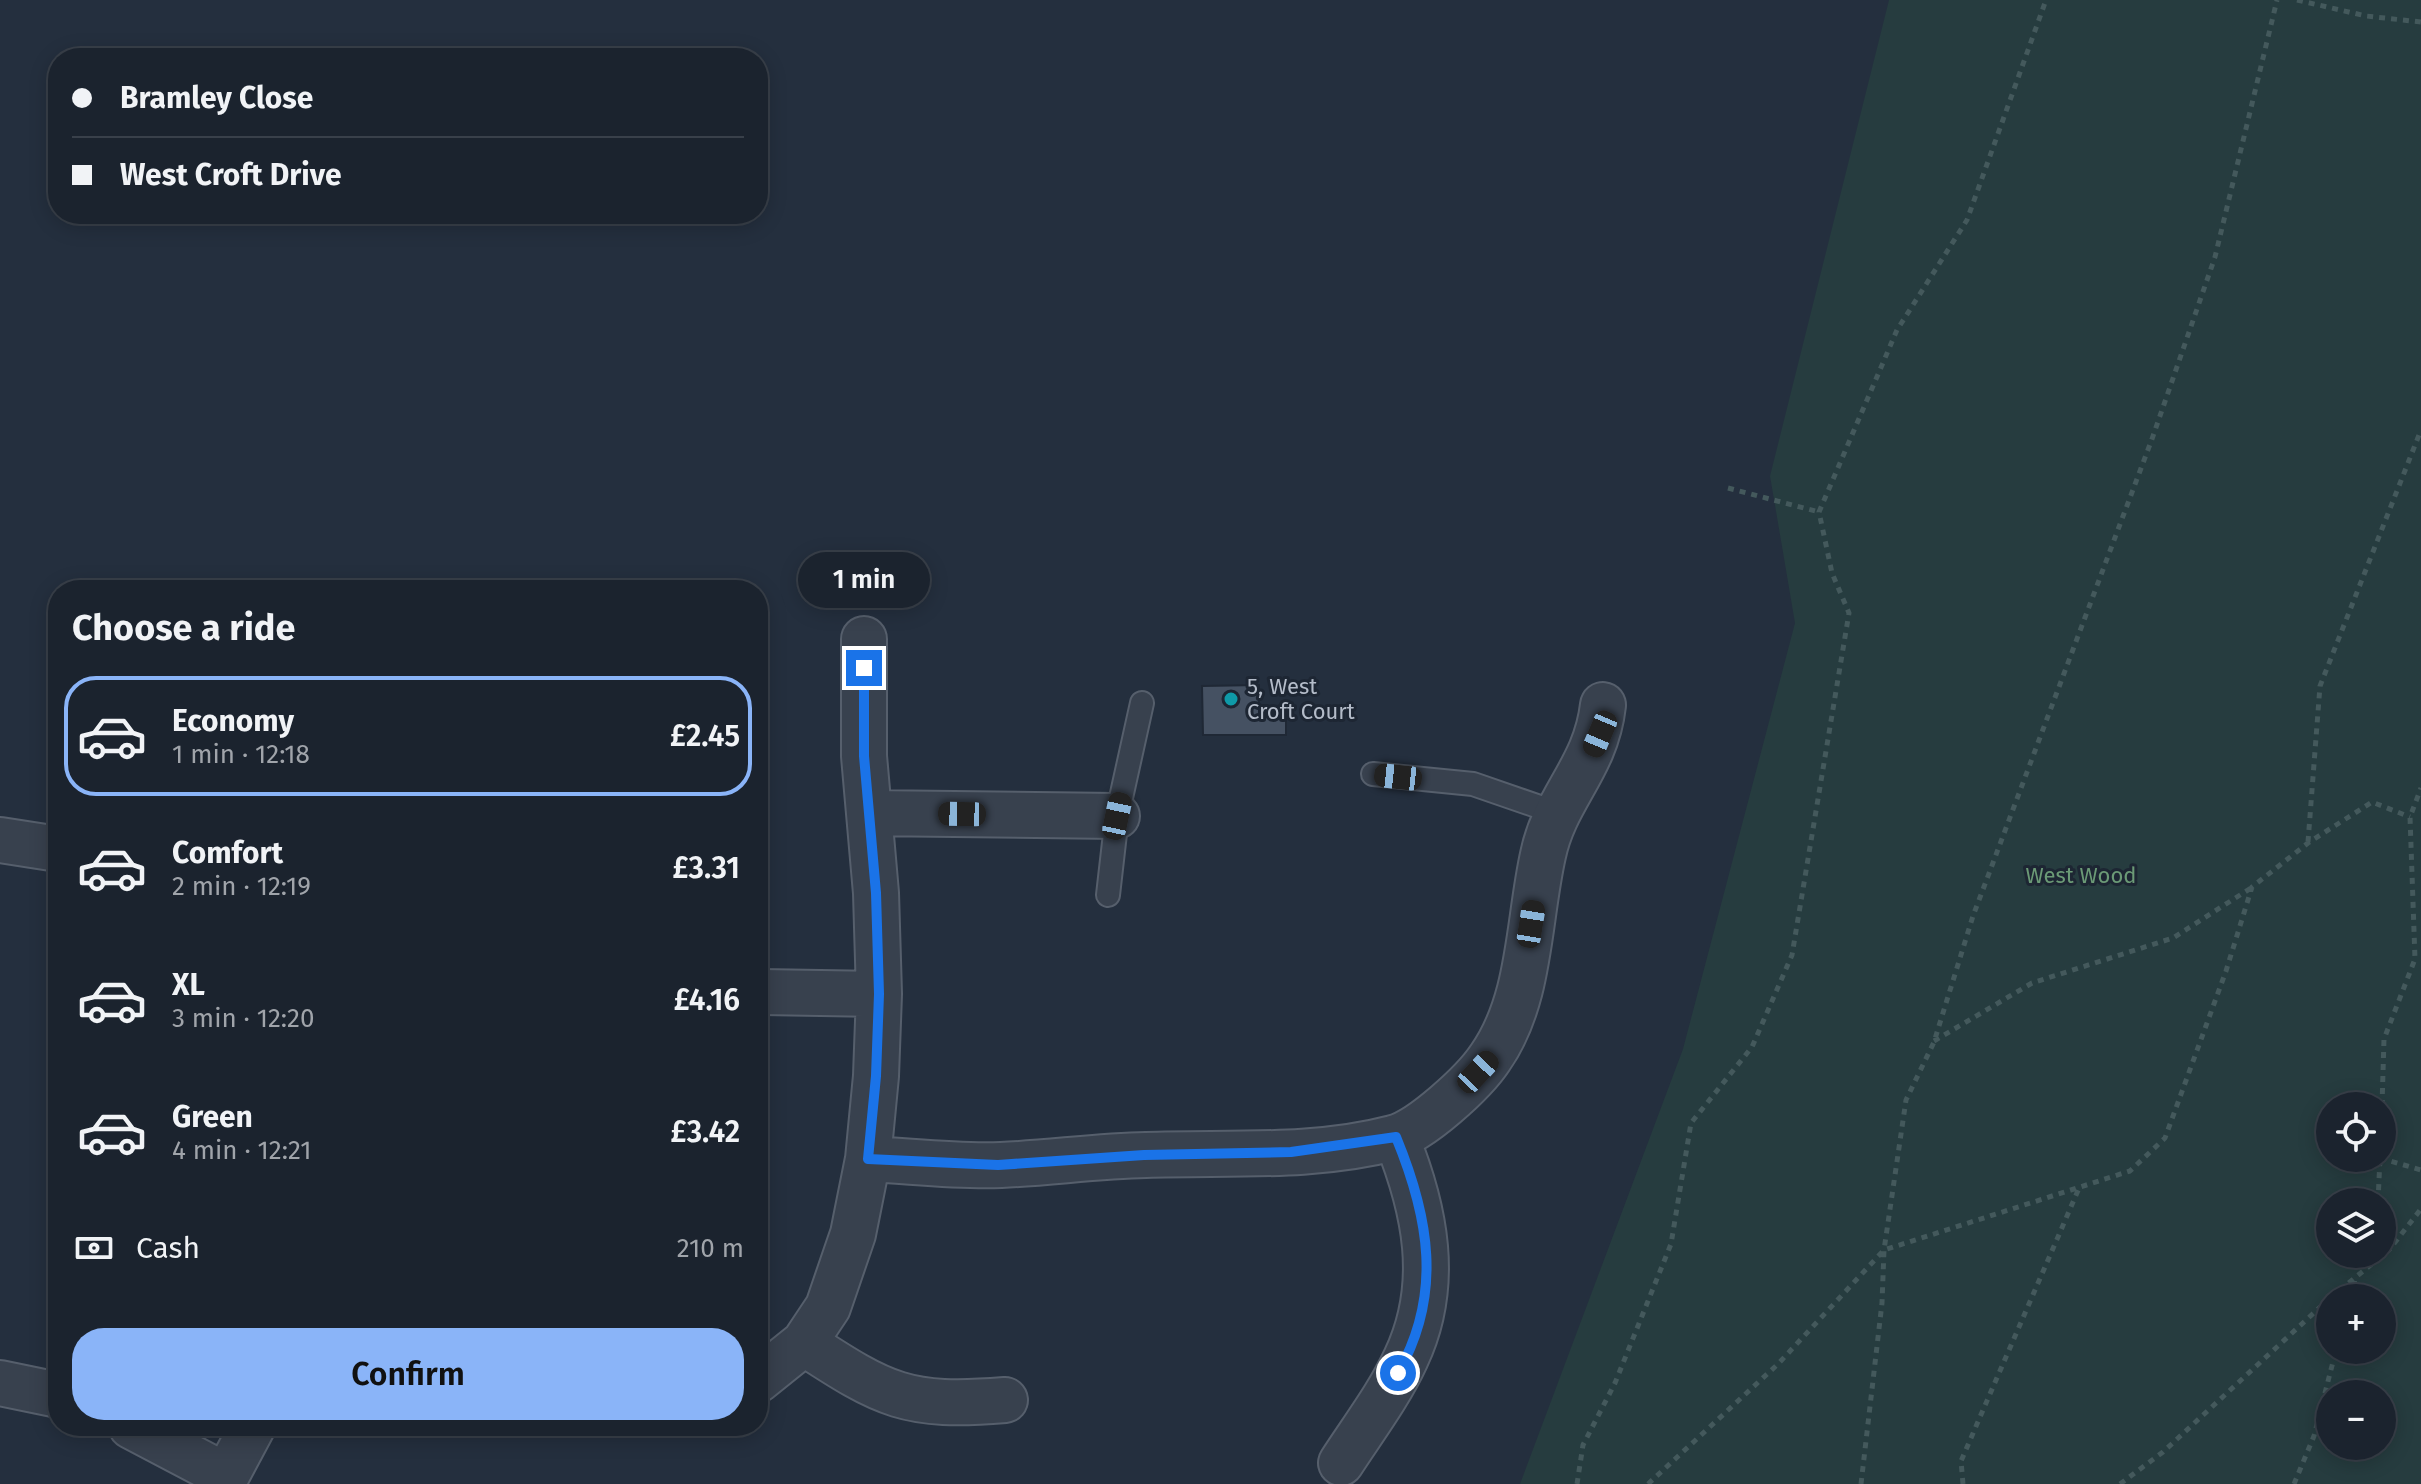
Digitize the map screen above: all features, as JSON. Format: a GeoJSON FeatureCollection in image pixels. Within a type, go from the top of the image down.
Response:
{"type":"FeatureCollection","features":[{"type":"Feature","properties":{"kind":"street"},"geometry":{"type":"LineString","coordinates":[[768,1372],[804,1343],[828,1307],[843,1267],[868,1159],[876,1076],[879,994],[864,756],[864,639]]}},
{"type":"Feature","properties":{"kind":"street"},"geometry":{"type":"LineString","coordinates":[[868,1159],[998,1165],[1144,1155],[1291,1152],[1396,1137],[1417,1125],[1467,1084],[1489,1060],[1507,1030],[1519,994],[1543,853],[1557,813],[1600,734],[1603,705]]}},
{"type":"Feature","properties":{"kind":"street"},"geometry":{"type":"LineString","coordinates":[[869,813],[1117,816]]}},
{"type":"Feature","properties":{"kind":"street"},"geometry":{"type":"LineString","coordinates":[[0,840],[48,847]]}},
{"type":"Feature","properties":{"kind":"street"},"geometry":{"type":"LineString","coordinates":[[768,992],[879,994]]}},
{"type":"Feature","properties":{"kind":"street"},"geometry":{"type":"LineString","coordinates":[[1341,1463],[1407,1357],[1421,1314],[1426,1277],[1425,1221],[1396,1137]]}},
{"type":"Feature","properties":{"kind":"street"},"geometry":{"type":"LineString","coordinates":[[804,1343],[879,1390],[906,1398],[947,1405],[1005,1400]]}},
{"type":"Feature","properties":{"kind":"street"},"geometry":{"type":"LineString","coordinates":[[0,1383],[48,1393]]}},
{"type":"Feature","properties":{"kind":"street"},"geometry":{"type":"LineString","coordinates":[[148,1436],[224,1480],[248,1436]]}},
{"type":"Feature","properties":{"kind":"lane"},"geometry":{"type":"LineString","coordinates":[[1108,895],[1117,816],[1142,703]]}},
{"type":"Feature","properties":{"kind":"lane"},"geometry":{"type":"LineString","coordinates":[[1373,774],[1473,784],[1557,813]]}},
{"type":"Feature","properties":{"kind":"path"},"geometry":{"type":"LineString","coordinates":[[1577,1484],[1583,1445],[1615,1383],[1671,1244],[1691,1123],[1752,1047],[1792,955],[1849,613],[1832,573],[1819,512],[1897,330],[1967,220],[2046,0]]}},
{"type":"Feature","properties":{"kind":"path"},"geometry":{"type":"LineString","coordinates":[[1861,1484],[1882,1303],[1884,1250],[1906,1100],[1934,1042],[1973,916],[2098,586],[2215,257],[2277,0]]}},
{"type":"Feature","properties":{"kind":"path"},"geometry":{"type":"LineString","coordinates":[[2297,0],[2366,16],[2421,22]]}},
{"type":"Feature","properties":{"kind":"path"},"geometry":{"type":"LineString","coordinates":[[2308,843],[2320,686],[2421,430]]}},
{"type":"Feature","properties":{"kind":"path"},"geometry":{"type":"LineString","coordinates":[[1728,488],[1819,512]]}},
{"type":"Feature","properties":{"kind":"path"},"geometry":{"type":"LineString","coordinates":[[2382,1092],[2384,1039],[2415,959],[2410,817],[2421,788]]}},
{"type":"Feature","properties":{"kind":"path"},"geometry":{"type":"LineString","coordinates":[[1934,1042],[2032,983],[2173,938],[2252,887],[2308,843],[2372,802],[2410,817]]}},
{"type":"Feature","properties":{"kind":"path"},"geometry":{"type":"LineString","coordinates":[[1648,1484],[1778,1364],[1884,1250],[2130,1171],[2165,1138],[2226,971],[2252,887]]}},
{"type":"Feature","properties":{"kind":"path"},"geometry":{"type":"LineString","coordinates":[[2396,1163],[2421,1170]]}},
{"type":"Feature","properties":{"kind":"path"},"geometry":{"type":"LineString","coordinates":[[1963,1484],[1961,1461],[2080,1185]]}},
{"type":"Feature","properties":{"kind":"path"},"geometry":{"type":"LineString","coordinates":[[2396,1241],[2421,1209]]}},
{"type":"Feature","properties":{"kind":"path"},"geometry":{"type":"LineString","coordinates":[[2346,1284],[2365,1268]]}},
{"type":"Feature","properties":{"kind":"path"},"geometry":{"type":"LineString","coordinates":[[2354,1284],[2356,1275]]}},
{"type":"Feature","properties":{"kind":"path"},"geometry":{"type":"LineString","coordinates":[[2120,1484],[2163,1452],[2316,1311]]}},
{"type":"Feature","properties":{"kind":"path"},"geometry":{"type":"LineString","coordinates":[[2294,1484],[2314,1436],[2332,1364]]}},
{"type":"Feature","properties":{"kind":"green space","name":"West Wood"},"geometry":{"type":"Polygon","coordinates":[[[1889,0],[2421,0],[2421,1484],[1520,1484],[1683,1049],[1795,623],[1770,476],[1889,0]]]}},
{"type":"Feature","properties":{"kind":"building","name":"5, West Croft Court"},"geometry":{"type":"Polygon","coordinates":[[[1259,685],[1259,713],[1286,713],[1286,735],[1203,735],[1202,686],[1259,685]]]}},
{"type":"Feature","properties":{"kind":"place","name":"5, West Croft Court"},"geometry":{"type":"Point","coordinates":[1231,699]}},
{"type":"Feature","properties":{"kind":"route"},"geometry":{"type":"LineString","coordinates":[[864,668],[864,756],[876,893],[879,994],[876,1076],[868,1159],[998,1165],[1144,1155],[1291,1152],[1396,1137],[1411,1173],[1425,1221],[1426,1277],[1421,1314],[1407,1357],[1398,1373]]}}]}
